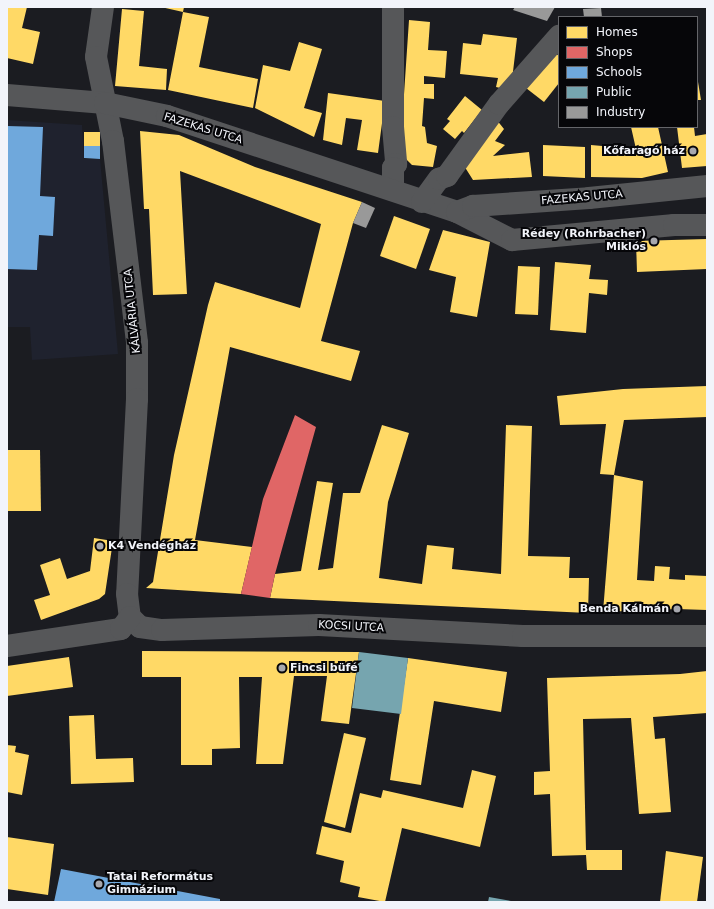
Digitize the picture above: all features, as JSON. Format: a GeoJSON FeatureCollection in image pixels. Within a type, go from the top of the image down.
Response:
{"type":"FeatureCollection","features":[{"type":"Feature","properties":{"kind":"street","name":"KÁLVÁRIA UTCA"},"geometry":{"type":"LineString","coordinates":[[103,7],[96,57],[114,141],[137,343],[138,399],[127,594],[130,617]]}},
{"type":"Feature","properties":{"kind":"street"},"geometry":{"type":"LineString","coordinates":[[392,7],[393,127],[396,164],[393,168],[393,190]]}},
{"type":"Feature","properties":{"kind":"street"},"geometry":{"type":"LineString","coordinates":[[422,202],[439,179],[447,176],[499,104],[558,37]]}},
{"type":"Feature","properties":{"kind":"street","name":"FAZEKAS UTCA"},"geometry":{"type":"LineString","coordinates":[[7,95],[105,103],[167,116],[393,190],[422,202],[458,212],[512,240],[674,225],[707,225]]}},
{"type":"Feature","properties":{"kind":"street","name":"FAZEKAS UTCA"},"geometry":{"type":"LineString","coordinates":[[458,212],[473,206],[589,198],[707,186]]}},
{"type":"Feature","properties":{"kind":"street"},"geometry":{"type":"LineString","coordinates":[[7,646],[121,629],[130,617]]}},
{"type":"Feature","properties":{"kind":"street","name":"KOCSI UTCA"},"geometry":{"type":"LineString","coordinates":[[130,617],[140,627],[162,630],[319,625],[523,636],[707,636]]}},
{"type":"Feature","properties":{"kind":"shaded area"},"geometry":{"type":"Polygon","coordinates":[[[7,120],[82,125],[84,159],[100,159],[118,354],[32,360],[30,327],[7,327],[7,120]]]}},
{"type":"Feature","properties":{"kind":"building: Homes"},"geometry":{"type":"Polygon","coordinates":[[[7,7],[27,7],[22,28],[40,32],[33,64],[7,58],[7,7]]]}},
{"type":"Feature","properties":{"kind":"building: Homes"},"geometry":{"type":"Polygon","coordinates":[[[161,7],[184,7],[183,12],[161,7]]]}},
{"type":"Feature","properties":{"kind":"building: Homes"},"geometry":{"type":"Polygon","coordinates":[[[122,9],[144,11],[139,66],[167,69],[166,90],[115,86],[122,9]]]}},
{"type":"Feature","properties":{"kind":"building: Homes"},"geometry":{"type":"Polygon","coordinates":[[[183,12],[209,17],[199,67],[258,79],[253,108],[168,90],[183,12]]]}},
{"type":"Feature","properties":{"kind":"building: Homes"},"geometry":{"type":"Polygon","coordinates":[[[409,20],[430,22],[428,50],[447,51],[445,78],[424,76],[424,84],[434,84],[434,99],[424,98],[422,126],[425,127],[427,143],[437,146],[433,167],[412,165],[405,158],[402,124],[409,20]]]}},
{"type":"Feature","properties":{"kind":"building: Homes"},"geometry":{"type":"Polygon","coordinates":[[[483,34],[517,38],[512,80],[509,90],[496,87],[498,78],[460,74],[463,43],[481,45],[483,34]]]}},
{"type":"Feature","properties":{"kind":"building: Homes"},"geometry":{"type":"Polygon","coordinates":[[[299,42],[322,49],[304,108],[322,113],[314,137],[255,108],[263,65],[290,71],[299,42]]]}},
{"type":"Feature","properties":{"kind":"building: Homes"},"geometry":{"type":"Polygon","coordinates":[[[554,52],[558,55],[558,84],[544,102],[526,88],[554,52]]]}},
{"type":"Feature","properties":{"kind":"building: Homes"},"geometry":{"type":"Polygon","coordinates":[[[698,82],[701,100],[698,100],[698,82]]]}},
{"type":"Feature","properties":{"kind":"building: Homes"},"geometry":{"type":"Polygon","coordinates":[[[328,93],[385,101],[378,153],[357,150],[362,120],[346,118],[342,145],[323,140],[328,93]]]}},
{"type":"Feature","properties":{"kind":"building: Homes"},"geometry":{"type":"Polygon","coordinates":[[[465,96],[482,110],[464,133],[462,131],[455,139],[443,129],[450,121],[447,119],[465,96]]]}},
{"type":"Feature","properties":{"kind":"building: Homes"},"geometry":{"type":"Polygon","coordinates":[[[496,119],[504,129],[495,141],[505,145],[493,156],[529,152],[532,177],[473,180],[461,161],[496,119]]]}},
{"type":"Feature","properties":{"kind":"building: Homes"},"geometry":{"type":"Polygon","coordinates":[[[631,128],[658,128],[668,172],[642,178],[591,177],[591,145],[636,149],[631,128]]]}},
{"type":"Feature","properties":{"kind":"building: Homes","name":"Kőfaragó ház"},"geometry":{"type":"Polygon","coordinates":[[[677,128],[694,128],[695,136],[707,134],[707,166],[682,168],[677,128]]]}},
{"type":"Feature","properties":{"kind":"building: Homes"},"geometry":{"type":"Polygon","coordinates":[[[140,131],[179,135],[255,167],[362,202],[353,223],[321,341],[360,351],[351,381],[230,347],[195,540],[252,547],[241,594],[146,588],[153,582],[174,455],[208,305],[215,282],[300,308],[321,224],[180,171],[187,294],[153,295],[149,209],[144,209],[140,131]]]}},
{"type":"Feature","properties":{"kind":"building: Homes"},"geometry":{"type":"Polygon","coordinates":[[[84,132],[100,132],[100,146],[84,146],[84,132]]]}},
{"type":"Feature","properties":{"kind":"building: Homes"},"geometry":{"type":"Polygon","coordinates":[[[543,145],[585,147],[585,178],[543,176],[543,145]]]}},
{"type":"Feature","properties":{"kind":"building: Homes"},"geometry":{"type":"Polygon","coordinates":[[[394,216],[430,229],[416,269],[380,256],[394,216]]]}},
{"type":"Feature","properties":{"kind":"building: Homes"},"geometry":{"type":"Polygon","coordinates":[[[443,230],[490,242],[477,317],[450,312],[456,277],[429,270],[443,230]]]}},
{"type":"Feature","properties":{"kind":"building: Homes"},"geometry":{"type":"Polygon","coordinates":[[[707,239],[707,269],[637,272],[636,241],[707,239]]]}},
{"type":"Feature","properties":{"kind":"building: Homes"},"geometry":{"type":"Polygon","coordinates":[[[555,262],[591,265],[589,279],[608,280],[607,295],[589,293],[586,333],[550,330],[555,262]]]}},
{"type":"Feature","properties":{"kind":"building: Homes"},"geometry":{"type":"Polygon","coordinates":[[[518,266],[540,267],[538,315],[515,314],[518,266]]]}},
{"type":"Feature","properties":{"kind":"building: Homes"},"geometry":{"type":"Polygon","coordinates":[[[707,386],[707,417],[624,420],[614,475],[600,474],[606,424],[560,425],[557,396],[623,389],[707,386]]]}},
{"type":"Feature","properties":{"kind":"building: Homes"},"geometry":{"type":"Polygon","coordinates":[[[382,425],[409,433],[388,502],[379,578],[422,584],[427,545],[454,548],[452,569],[501,574],[506,425],[532,426],[528,556],[570,557],[569,578],[589,578],[588,613],[270,598],[275,574],[301,571],[317,481],[333,483],[318,570],[333,568],[343,493],[360,493],[382,425]]]}},
{"type":"Feature","properties":{"kind":"building: Homes"},"geometry":{"type":"Polygon","coordinates":[[[7,450],[40,450],[41,511],[7,511],[7,450]]]}},
{"type":"Feature","properties":{"kind":"building: Homes"},"geometry":{"type":"Polygon","coordinates":[[[614,475],[643,481],[637,580],[654,581],[655,566],[670,567],[669,579],[685,580],[685,575],[707,576],[707,610],[677,609],[603,612],[614,475]]]}},
{"type":"Feature","properties":{"kind":"building: Homes"},"geometry":{"type":"Polygon","coordinates":[[[94,538],[113,541],[105,594],[99,599],[41,620],[34,600],[50,595],[40,565],[60,558],[67,579],[90,571],[94,538]]]}},
{"type":"Feature","properties":{"kind":"building: Homes"},"geometry":{"type":"Polygon","coordinates":[[[142,651],[359,652],[349,724],[321,721],[327,676],[294,676],[283,764],[256,764],[262,677],[239,677],[240,748],[212,749],[212,765],[181,765],[181,677],[142,677],[142,651]]]}},
{"type":"Feature","properties":{"kind":"building: Homes"},"geometry":{"type":"Polygon","coordinates":[[[69,657],[73,687],[7,696],[7,666],[69,657]]]}},
{"type":"Feature","properties":{"kind":"building: Homes"},"geometry":{"type":"Polygon","coordinates":[[[408,658],[507,672],[501,712],[434,701],[421,785],[390,780],[408,658]]]}},
{"type":"Feature","properties":{"kind":"building: Homes"},"geometry":{"type":"Polygon","coordinates":[[[707,671],[707,713],[653,717],[655,739],[665,738],[671,812],[639,814],[631,718],[583,719],[586,850],[622,850],[622,870],[587,870],[586,855],[552,856],[550,794],[534,795],[534,772],[550,771],[547,678],[680,674],[707,671]]]}},
{"type":"Feature","properties":{"kind":"building: Homes"},"geometry":{"type":"Polygon","coordinates":[[[94,715],[96,759],[133,758],[134,782],[71,784],[69,716],[94,715]]]}},
{"type":"Feature","properties":{"kind":"building: Homes"},"geometry":{"type":"Polygon","coordinates":[[[344,733],[366,738],[345,828],[324,822],[344,733]]]}},
{"type":"Feature","properties":{"kind":"building: Homes"},"geometry":{"type":"Polygon","coordinates":[[[7,745],[16,746],[15,752],[29,755],[22,795],[7,792],[7,745]]]}},
{"type":"Feature","properties":{"kind":"building: Homes"},"geometry":{"type":"Polygon","coordinates":[[[472,770],[496,776],[480,847],[402,828],[385,902],[358,897],[360,887],[340,882],[344,861],[316,854],[322,826],[351,833],[360,793],[381,798],[383,790],[463,808],[472,770]]]}},
{"type":"Feature","properties":{"kind":"building: Homes"},"geometry":{"type":"Polygon","coordinates":[[[7,837],[54,844],[48,895],[7,889],[7,837]]]}},
{"type":"Feature","properties":{"kind":"building: Homes"},"geometry":{"type":"Polygon","coordinates":[[[666,851],[703,857],[697,902],[660,902],[666,851]]]}},
{"type":"Feature","properties":{"kind":"building: Shops"},"geometry":{"type":"Polygon","coordinates":[[[295,415],[316,427],[275,574],[270,598],[241,594],[263,499],[295,415]]]}},
{"type":"Feature","properties":{"kind":"building: Schools"},"geometry":{"type":"Polygon","coordinates":[[[7,126],[43,127],[40,196],[55,197],[53,236],[39,235],[37,270],[7,269],[7,126]]]}},
{"type":"Feature","properties":{"kind":"building: Schools"},"geometry":{"type":"Polygon","coordinates":[[[84,146],[100,146],[100,159],[84,158],[84,146]]]}},
{"type":"Feature","properties":{"kind":"building: Schools","name":"Tatai Református Gimnázium"},"geometry":{"type":"Polygon","coordinates":[[[61,869],[220,899],[220,902],[54,902],[61,869]]]}},
{"type":"Feature","properties":{"kind":"building: Public"},"geometry":{"type":"Polygon","coordinates":[[[359,652],[408,658],[401,714],[352,708],[359,652]]]}},
{"type":"Feature","properties":{"kind":"building: Public"},"geometry":{"type":"Polygon","coordinates":[[[489,897],[511,901],[488,902],[489,897]]]}},
{"type":"Feature","properties":{"kind":"building: Industry"},"geometry":{"type":"Polygon","coordinates":[[[515,7],[555,7],[547,21],[513,10],[515,7]]]}},
{"type":"Feature","properties":{"kind":"building: Industry"},"geometry":{"type":"Polygon","coordinates":[[[601,8],[602,16],[584,16],[583,9],[601,8]]]}},
{"type":"Feature","properties":{"kind":"building: Industry"},"geometry":{"type":"Polygon","coordinates":[[[362,202],[375,208],[366,228],[353,223],[362,202]]]}},
{"type":"Feature","properties":{"kind":"place","name":"Kőfaragó ház"},"geometry":{"type":"Point","coordinates":[693,151]}},
{"type":"Feature","properties":{"kind":"place","name":"Rédey (Rohrbacher) Miklós"},"geometry":{"type":"Point","coordinates":[654,241]}},
{"type":"Feature","properties":{"kind":"place","name":"K4 Vendégház"},"geometry":{"type":"Point","coordinates":[100,546]}},
{"type":"Feature","properties":{"kind":"place","name":"Benda Kálmán"},"geometry":{"type":"Point","coordinates":[677,609]}},
{"type":"Feature","properties":{"kind":"place","name":"Fincsi büfé"},"geometry":{"type":"Point","coordinates":[282,668]}},
{"type":"Feature","properties":{"kind":"place","name":"Tatai Református Gimnázium"},"geometry":{"type":"Point","coordinates":[99,884]}}]}
